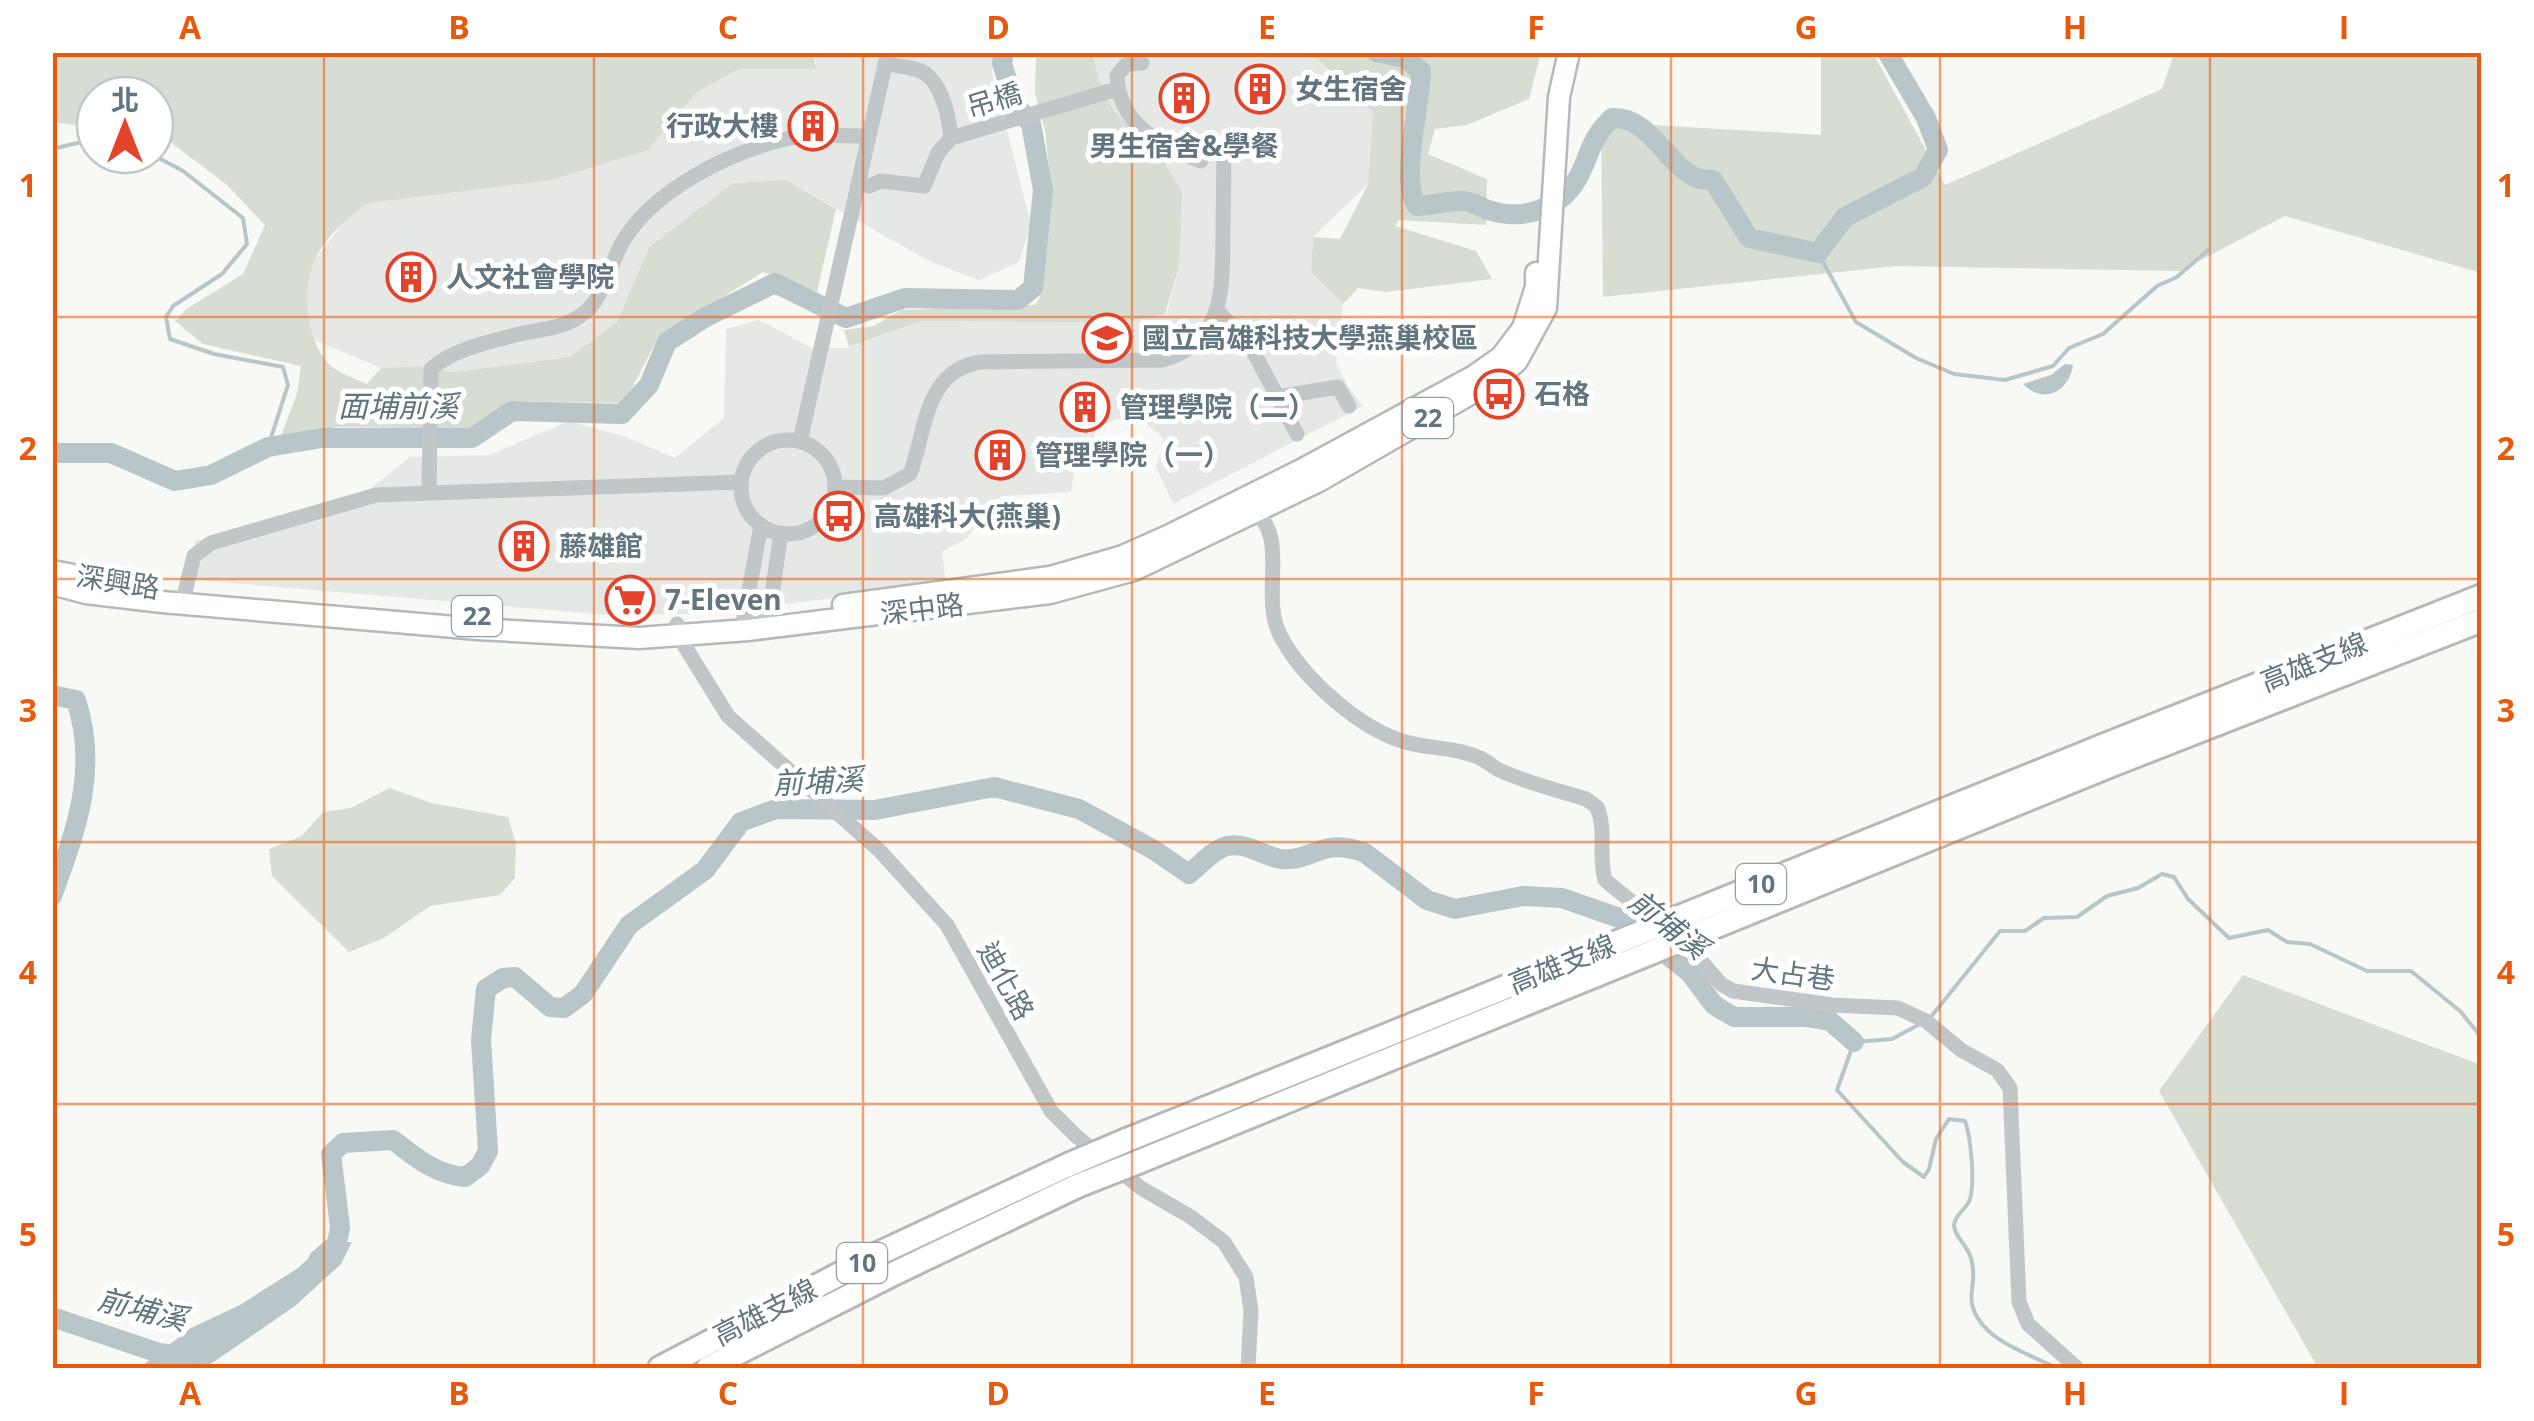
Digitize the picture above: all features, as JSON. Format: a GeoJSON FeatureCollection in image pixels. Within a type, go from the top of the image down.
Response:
{"type":"FeatureCollection","features":[{"type":"Feature","properties":{"kind":"highway","name":"高雄支線"},"geometry":{"type":"LineString","coordinates":[[708,1368],[894,1274],[1073,1176],[1128,1140],[1422,1033],[2108,756],[2482,596]]}},
{"type":"Feature","properties":{"kind":"highway","name":"高雄支線"},"geometry":{"type":"LineString","coordinates":[[2108,756],[2482,620]]}},
{"type":"Feature","properties":{"kind":"highway","name":"高雄支線"},"geometry":{"type":"LineString","coordinates":[[660,1368],[880,1253],[1073,1176],[1138,1162],[1422,1033]]}},
{"type":"Feature","properties":{"kind":"main road","name":"22"},"geometry":{"type":"LineString","coordinates":[[1549,133],[1555,52]]}},
{"type":"Feature","properties":{"kind":"main road","name":"22"},"geometry":{"type":"LineString","coordinates":[[1549,133],[1569,52]]}},
{"type":"Feature","properties":{"kind":"main road","name":"深中路"},"geometry":{"type":"LineString","coordinates":[[184,598],[678,630],[1050,593],[1134,570],[1318,481],[1498,378],[1517,361],[1543,317],[1549,133]]}},
{"type":"Feature","properties":{"kind":"main road","name":"深興路"},"geometry":{"type":"LineString","coordinates":[[52,571],[184,598]]}},
{"type":"Feature","properties":{"kind":"main road","name":"深興路"},"geometry":{"type":"LineString","coordinates":[[52,584],[86,593],[184,598]]}},
{"type":"Feature","properties":{"kind":"street"},"geometry":{"type":"LineString","coordinates":[[800,441],[868,136],[891,59],[926,73],[936,86],[952,138]]}},
{"type":"Feature","properties":{"kind":"street","name":"吊橋"},"geometry":{"type":"LineString","coordinates":[[869,186],[881,181],[924,186],[938,153],[952,138],[1117,88],[1117,75],[1128,64],[1142,63]]}},
{"type":"Feature","properties":{"kind":"street"},"geometry":{"type":"LineString","coordinates":[[1117,88],[1130,117],[1155,141],[1200,161]]}},
{"type":"Feature","properties":{"kind":"street"},"geometry":{"type":"LineString","coordinates":[[429,487],[432,369],[442,359],[516,334],[558,328],[584,314],[609,278],[622,242],[636,222],[668,193],[737,156],[779,140],[868,136]]}},
{"type":"Feature","properties":{"kind":"street"},"geometry":{"type":"LineString","coordinates":[[836,487],[884,488],[910,474],[927,408],[938,387],[958,369],[981,362],[1162,360],[1179,356],[1193,346],[1218,312],[1222,296],[1224,148]]}},
{"type":"Feature","properties":{"kind":"street"},"geometry":{"type":"LineString","coordinates":[[1218,312],[1252,349],[1296,434]]}},
{"type":"Feature","properties":{"kind":"street"},"geometry":{"type":"LineString","coordinates":[[1277,397],[1338,387],[1350,406]]}},
{"type":"Feature","properties":{"kind":"street"},"geometry":{"type":"LineString","coordinates":[[786,440],[800,441],[826,458],[836,487],[834,501],[816,525],[803,532],[782,533],[761,525],[743,501],[740,482],[743,470],[760,450],[786,440]]}},
{"type":"Feature","properties":{"kind":"street"},"geometry":{"type":"LineString","coordinates":[[184,598],[194,556],[211,542],[376,495],[429,487],[740,482]]}},
{"type":"Feature","properties":{"kind":"street","name":"大占巷"},"geometry":{"type":"LineString","coordinates":[[1253,511],[1272,544],[1271,612],[1281,637],[1317,681],[1361,723],[1406,742],[1479,758],[1499,770],[1597,806],[1604,834],[1605,880],[1692,951],[1721,984],[1733,990],[1832,1005],[1898,1008],[1926,1021],[1961,1050],[1997,1070],[2010,1088],[2019,1302],[2028,1324],[2077,1368]]}},
{"type":"Feature","properties":{"kind":"street"},"geometry":{"type":"LineString","coordinates":[[756,620],[761,525]]}},
{"type":"Feature","properties":{"kind":"street"},"geometry":{"type":"LineString","coordinates":[[756,620],[782,533]]}},
{"type":"Feature","properties":{"kind":"street","name":"迪化路"},"geometry":{"type":"LineString","coordinates":[[678,630],[728,716],[880,851],[946,925],[1050,1111],[1141,1188],[1224,1242],[1246,1277],[1251,1311],[1248,1368]]}},
{"type":"Feature","properties":{"kind":"shaded area"},"geometry":{"type":"Polygon","coordinates":[[[53,53],[813,53],[816,69],[739,69],[697,92],[648,150],[552,180],[369,203],[328,238],[312,266],[307,299],[312,330],[326,361],[367,384],[381,368],[417,366],[453,372],[569,357],[617,322],[649,247],[733,183],[786,180],[836,209],[817,292],[763,272],[658,338],[624,403],[514,401],[472,429],[337,427],[280,438],[297,394],[301,366],[203,344],[175,321],[188,308],[243,274],[265,225],[226,184],[175,146],[175,75],[75,75],[75,125],[53,122],[53,53]]]}},
{"type":"Feature","properties":{"kind":"shaded area"},"geometry":{"type":"Polygon","coordinates":[[[813,53],[994,53],[992,73],[1031,224],[1019,262],[979,280],[929,261],[786,180],[733,183],[649,247],[617,322],[569,357],[453,372],[417,366],[381,368],[312,339],[305,294],[309,267],[348,217],[369,203],[648,150],[697,92],[737,69],[817,65],[813,53]]]}},
{"type":"Feature","properties":{"kind":"shaded area"},"geometry":{"type":"Polygon","coordinates":[[[1036,53],[1092,53],[1100,83],[1114,111],[1159,154],[1182,192],[1179,267],[1165,314],[1120,323],[922,321],[849,347],[844,330],[874,326],[901,310],[1035,305],[1040,297],[1051,188],[1045,130],[1035,93],[1036,53]]]}},
{"type":"Feature","properties":{"kind":"shaded area","name":"國立高雄科技大學燕巢校區"},"geometry":{"type":"Polygon","coordinates":[[[1092,53],[1311,53],[1373,110],[1368,184],[1313,237],[1311,271],[1343,304],[1336,362],[1363,406],[1173,504],[1156,467],[1164,439],[1139,417],[1121,418],[1096,427],[1090,453],[1076,460],[1071,492],[1001,496],[967,538],[942,552],[946,584],[706,614],[609,615],[184,579],[195,541],[369,490],[410,457],[489,455],[569,421],[626,437],[675,458],[724,418],[726,329],[759,320],[812,348],[849,348],[922,321],[1120,323],[1167,313],[1179,267],[1159,154],[1114,111],[1100,83],[1092,53]]]}},
{"type":"Feature","properties":{"kind":"shaded area"},"geometry":{"type":"Polygon","coordinates":[[[1311,53],[1541,53],[1529,99],[1467,125],[1435,129],[1428,154],[1487,179],[1486,225],[1399,220],[1395,226],[1476,251],[1492,279],[1386,292],[1358,288],[1343,304],[1311,272],[1313,237],[1340,239],[1368,184],[1373,111],[1311,53]]]}},
{"type":"Feature","properties":{"kind":"shaded area"},"geometry":{"type":"Polygon","coordinates":[[[1821,53],[1873,53],[1945,185],[2162,89],[2174,53],[2481,53],[2481,273],[2285,216],[2180,271],[1896,266],[1603,297],[1601,122],[1821,135],[1821,53]]]}},
{"type":"Feature","properties":{"kind":"shaded area"},"geometry":{"type":"Polygon","coordinates":[[[2065,364],[2073,365],[2071,374],[2054,392],[2039,394],[2023,384],[2051,375],[2065,364]]]}},
{"type":"Feature","properties":{"kind":"shaded area"},"geometry":{"type":"Polygon","coordinates":[[[389,788],[432,803],[508,817],[516,844],[515,878],[500,895],[430,906],[384,938],[349,952],[272,876],[269,849],[302,836],[323,812],[351,808],[389,788]]]}},
{"type":"Feature","properties":{"kind":"shaded area"},"geometry":{"type":"Polygon","coordinates":[[[2243,975],[2481,1065],[2481,1368],[2318,1368],[2159,1091],[2243,975]]]}},
{"type":"Feature","properties":{"kind":"shaded area"},"geometry":{"type":"Polygon","coordinates":[[[352,1242],[341,1264],[295,1306],[205,1368],[139,1368],[191,1328],[240,1305],[298,1268],[324,1244],[352,1242]]]}},
{"type":"Feature","properties":{"kind":"waterway","name":"面埔前溪"},"geometry":{"type":"LineString","coordinates":[[52,453],[111,453],[175,481],[211,475],[268,447],[322,438],[472,438],[512,411],[622,414],[649,385],[667,342],[704,318],[775,283],[846,318],[905,298],[1018,300],[1033,288],[1043,190],[1031,124],[1014,103],[1002,63],[1004,52]]}},
{"type":"Feature","properties":{"kind":"waterway"},"geometry":{"type":"LineString","coordinates":[[1376,52],[1405,58],[1421,71],[1410,160],[1412,194],[1417,206],[1463,201],[1503,213],[1537,211],[1558,200],[1574,184],[1593,143],[1612,118],[1625,119],[1647,133],[1686,172],[1699,179],[1713,180],[1749,238],[1818,253],[1845,217],[1923,177],[1938,150],[1926,118],[1887,52]]}},
{"type":"Feature","properties":{"kind":"waterway"},"geometry":{"type":"LineString","coordinates":[[52,149],[75,144]]}},
{"type":"Feature","properties":{"kind":"waterway"},"geometry":{"type":"LineString","coordinates":[[175,167],[243,218],[247,244],[222,274],[173,306],[166,317],[170,339],[214,354],[283,367],[288,385],[268,447]]}},
{"type":"Feature","properties":{"kind":"waterway"},"geometry":{"type":"LineString","coordinates":[[1818,253],[1856,322],[1916,358],[1954,374],[2005,380],[2053,366],[2069,348],[2103,334],[2157,286],[2177,277],[2208,250]]}},
{"type":"Feature","properties":{"kind":"waterway","name":"面埔前溪"},"geometry":{"type":"LineString","coordinates":[[52,695],[76,700],[85,751],[82,800],[52,896]]}},
{"type":"Feature","properties":{"kind":"waterway","name":"前埔溪"},"geometry":{"type":"LineString","coordinates":[[318,1260],[337,1244],[340,1227],[331,1154],[343,1143],[393,1140],[426,1164],[465,1177],[480,1166],[488,1151],[481,1040],[486,989],[503,978],[515,977],[550,1007],[564,1008],[583,994],[629,925],[705,870],[741,822],[776,809],[875,810],[994,787],[1079,809],[1189,874],[1227,846],[1241,846],[1281,859],[1328,848],[1351,848],[1365,853],[1427,900],[1455,909],[1523,896],[1562,898],[1622,919],[1690,973],[1714,1005],[1734,1017],[1830,1021],[1854,1042]]}},
{"type":"Feature","properties":{"kind":"waterway"},"geometry":{"type":"LineString","coordinates":[[1930,1018],[2000,931],[2025,931],[2044,918],[2077,917],[2107,896],[2138,888],[2162,874],[2174,877],[2188,899],[2229,938],[2268,930],[2287,942],[2310,944],[2367,971],[2411,971],[2460,1011],[2482,1038]]}},
{"type":"Feature","properties":{"kind":"waterway"},"geometry":{"type":"LineString","coordinates":[[1922,1023],[1892,1039],[1854,1042],[1837,1090],[1903,1162],[1924,1177],[1936,1139],[1949,1119],[1965,1121],[1972,1160],[1971,1191],[1954,1225],[1971,1258],[1972,1304],[1977,1317],[1995,1336],[2057,1368]]}},
{"type":"Feature","properties":{"kind":"waterway","name":"前埔溪"},"geometry":{"type":"LineString","coordinates":[[52,1317],[159,1353],[186,1356]]}},
{"type":"Feature","properties":{"kind":"place","name":"女生宿舍"},"geometry":{"type":"Point","coordinates":[1260,89]}},
{"type":"Feature","properties":{"kind":"place","name":"男生宿舍&學餐"},"geometry":{"type":"Point","coordinates":[1184,98]}},
{"type":"Feature","properties":{"kind":"place","name":"行政大樓"},"geometry":{"type":"Point","coordinates":[813,126]}},
{"type":"Feature","properties":{"kind":"place","name":"人文社會學院"},"geometry":{"type":"Point","coordinates":[411,277]}},
{"type":"Feature","properties":{"kind":"place","name":"國立高雄科技大學燕巢校區"},"geometry":{"type":"Point","coordinates":[1107,338]}},
{"type":"Feature","properties":{"kind":"place","name":"石格"},"geometry":{"type":"Point","coordinates":[1499,394]}},
{"type":"Feature","properties":{"kind":"place","name":"管理學院（二）"},"geometry":{"type":"Point","coordinates":[1085,407]}},
{"type":"Feature","properties":{"kind":"place","name":"管理學院（一）"},"geometry":{"type":"Point","coordinates":[1000,455]}},
{"type":"Feature","properties":{"kind":"place","name":"高雄科大(燕巢)"},"geometry":{"type":"Point","coordinates":[839,516]}},
{"type":"Feature","properties":{"kind":"place","name":"藤雄館"},"geometry":{"type":"Point","coordinates":[524,546]}},
{"type":"Feature","properties":{"kind":"place","name":"7-Eleven"},"geometry":{"type":"Point","coordinates":[630,600]}}]}
